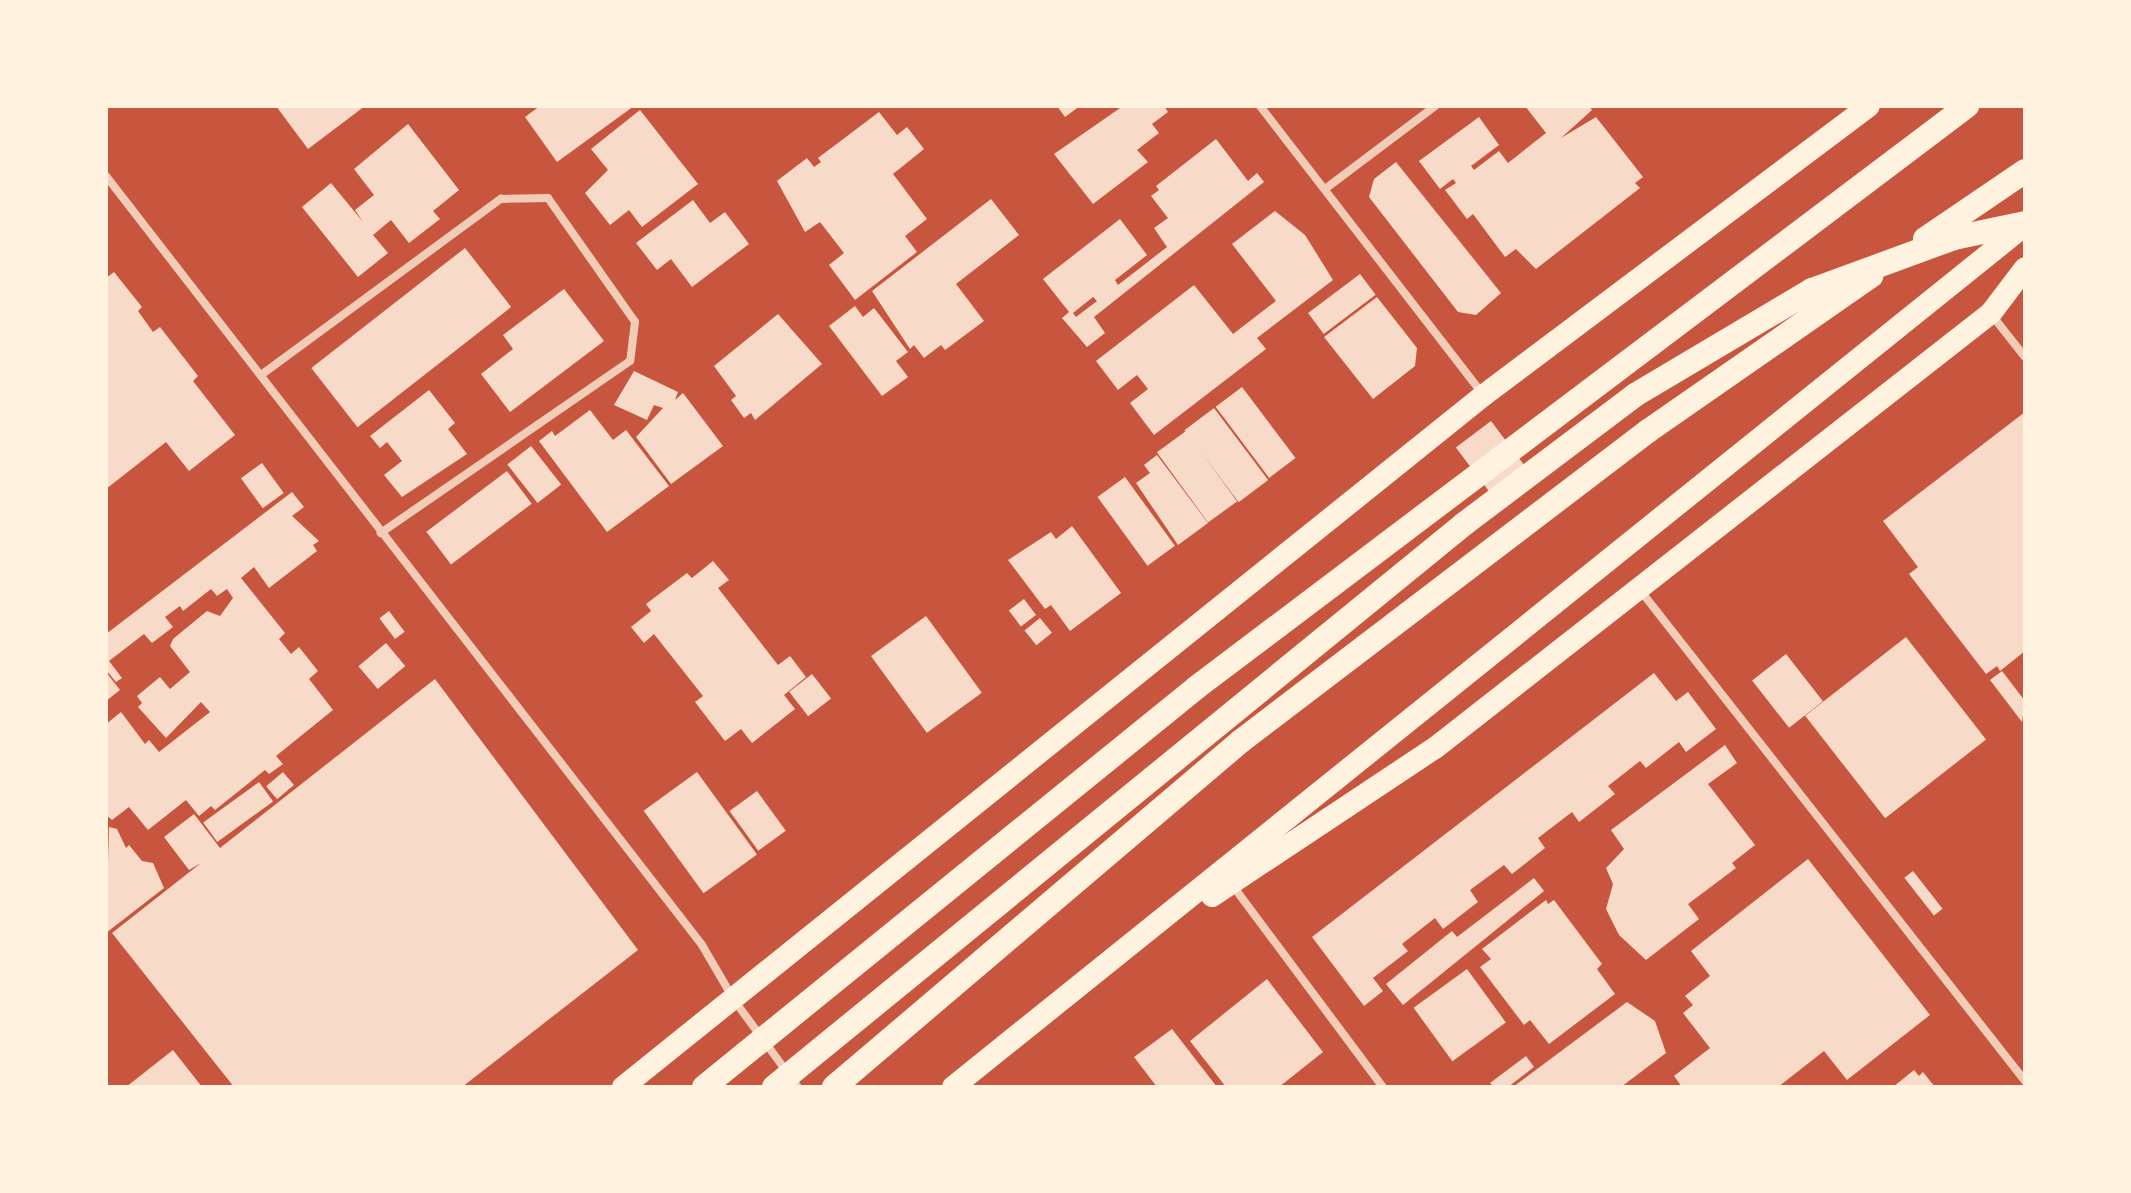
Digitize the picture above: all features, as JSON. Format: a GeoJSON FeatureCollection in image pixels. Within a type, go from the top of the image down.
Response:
{"type":"FeatureCollection","features":[{"type":"Feature","properties":{"kind":"highway"},"geometry":{"type":"LineString","coordinates":[[623,1087],[1484,395],[1869,106]]}},
{"type":"Feature","properties":{"kind":"highway"},"geometry":{"type":"LineString","coordinates":[[704,1087],[1197,687],[1967,106]]}},
{"type":"Feature","properties":{"kind":"highway"},"geometry":{"type":"LineString","coordinates":[[834,1087],[1241,741],[1648,431],[2025,171]]}},
{"type":"Feature","properties":{"kind":"highway"},"geometry":{"type":"LineString","coordinates":[[953,1087],[2025,224]]}},
{"type":"Feature","properties":{"kind":"highway"},"geometry":{"type":"LineString","coordinates":[[774,1087],[1464,524],[1635,395],[1812,290],[1954,238],[2025,224]]}},
{"type":"Feature","properties":{"kind":"highway"},"geometry":{"type":"LineString","coordinates":[[1055,1005],[1231,883],[1435,748],[1991,313],[2025,268]]}},
{"type":"Feature","properties":{"kind":"street"},"geometry":{"type":"LineString","coordinates":[[1260,106],[1484,395]]}},
{"type":"Feature","properties":{"kind":"street"},"geometry":{"type":"LineString","coordinates":[[1325,189],[1435,106]]}},
{"type":"Feature","properties":{"kind":"street"},"geometry":{"type":"LineString","coordinates":[[106,176],[702,945],[734,1000],[798,1087]]}},
{"type":"Feature","properties":{"kind":"street"},"geometry":{"type":"LineString","coordinates":[[261,375],[501,199],[548,198],[635,322],[630,361],[381,533]]}},
{"type":"Feature","properties":{"kind":"street"},"geometry":{"type":"LineString","coordinates":[[1991,313],[2025,357]]}},
{"type":"Feature","properties":{"kind":"street"},"geometry":{"type":"LineString","coordinates":[[1638,587],[2025,1081]]}},
{"type":"Feature","properties":{"kind":"street"},"geometry":{"type":"LineString","coordinates":[[1231,883],[1383,1087]]}},
{"type":"Feature","properties":{"kind":"building"},"geometry":{"type":"Polygon","coordinates":[[[276,106],[365,106],[308,149],[276,106]]]}},
{"type":"Feature","properties":{"kind":"building"},"geometry":{"type":"Polygon","coordinates":[[[540,106],[634,106],[557,162],[525,117],[540,106]]]}},
{"type":"Feature","properties":{"kind":"building"},"geometry":{"type":"Polygon","coordinates":[[[1057,106],[1080,106],[1065,117],[1057,106]]]}},
{"type":"Feature","properties":{"kind":"building"},"geometry":{"type":"Polygon","coordinates":[[[1123,106],[1164,106],[1168,112],[1152,124],[1159,133],[1137,150],[1148,162],[1093,204],[1054,154],[1123,106]]]}},
{"type":"Feature","properties":{"kind":"building"},"geometry":{"type":"Polygon","coordinates":[[[1525,106],[1589,106],[1592,110],[1561,138],[1596,117],[1643,177],[1635,183],[1640,188],[1536,269],[1516,249],[1505,257],[1473,214],[1467,219],[1445,190],[1456,183],[1453,179],[1440,189],[1419,161],[1479,117],[1499,145],[1471,166],[1474,170],[1499,151],[1508,163],[1546,133],[1525,106]]]}},
{"type":"Feature","properties":{"kind":"building"},"geometry":{"type":"Polygon","coordinates":[[[640,110],[698,184],[642,227],[629,210],[610,225],[585,193],[608,170],[591,149],[640,110]]]}},
{"type":"Feature","properties":{"kind":"building"},"geometry":{"type":"Polygon","coordinates":[[[879,112],[897,135],[907,127],[924,149],[893,174],[927,219],[905,236],[917,252],[855,300],[829,265],[844,253],[820,222],[805,232],[777,181],[807,158],[814,167],[821,162],[818,158],[879,112]]]}},
{"type":"Feature","properties":{"kind":"building"},"geometry":{"type":"Polygon","coordinates":[[[408,124],[459,190],[433,211],[440,219],[409,243],[391,220],[373,235],[388,253],[358,277],[302,207],[331,183],[363,222],[355,210],[374,195],[354,169],[408,124]]]}},
{"type":"Feature","properties":{"kind":"building"},"geometry":{"type":"Polygon","coordinates":[[[1216,139],[1248,181],[1257,173],[1264,182],[1094,317],[1105,333],[1087,347],[1062,318],[1069,312],[1043,279],[1120,219],[1147,255],[1115,280],[1118,285],[1167,247],[1154,228],[1168,218],[1151,196],[1159,190],[1156,186],[1216,139]],[[1093,297],[1073,313],[1076,317],[1097,301],[1093,297]]]}},
{"type":"Feature","properties":{"kind":"building"},"geometry":{"type":"Polygon","coordinates":[[[1396,162],[1501,293],[1476,315],[1458,312],[1369,197],[1374,179],[1396,162]]]}},
{"type":"Feature","properties":{"kind":"building"},"geometry":{"type":"Polygon","coordinates":[[[991,199],[1019,235],[956,284],[984,321],[945,350],[941,345],[924,358],[914,345],[910,349],[872,291],[991,199]]]}},
{"type":"Feature","properties":{"kind":"building"},"geometry":{"type":"Polygon","coordinates":[[[693,200],[710,223],[725,212],[749,244],[692,287],[671,259],[657,270],[636,243],[693,200]]]}},
{"type":"Feature","properties":{"kind":"building"},"geometry":{"type":"Polygon","coordinates":[[[1275,211],[1305,235],[1333,280],[1257,338],[1266,349],[1154,435],[1130,403],[1148,389],[1137,375],[1118,390],[1096,361],[1194,285],[1233,334],[1276,301],[1232,244],[1275,211]]]}},
{"type":"Feature","properties":{"kind":"building"},"geometry":{"type":"Polygon","coordinates":[[[465,248],[511,307],[358,427],[311,368],[465,248]]]}},
{"type":"Feature","properties":{"kind":"building"},"geometry":{"type":"Polygon","coordinates":[[[114,272],[142,307],[138,311],[153,332],[160,327],[198,376],[193,381],[235,435],[189,471],[166,442],[106,489],[106,278],[114,272]]]}},
{"type":"Feature","properties":{"kind":"building"},"geometry":{"type":"Polygon","coordinates":[[[1360,274],[1376,295],[1324,334],[1308,313],[1360,274]]]}},
{"type":"Feature","properties":{"kind":"building"},"geometry":{"type":"Polygon","coordinates":[[[564,289],[604,341],[510,412],[481,374],[513,349],[503,335],[564,289]]]}},
{"type":"Feature","properties":{"kind":"building"},"geometry":{"type":"Polygon","coordinates":[[[1377,297],[1417,348],[1415,366],[1373,399],[1324,337],[1377,297]]]}},
{"type":"Feature","properties":{"kind":"building"},"geometry":{"type":"Polygon","coordinates":[[[855,306],[863,317],[874,308],[908,352],[896,361],[908,377],[882,396],[829,326],[855,306]]]}},
{"type":"Feature","properties":{"kind":"building"},"geometry":{"type":"Polygon","coordinates":[[[778,314],[822,364],[755,420],[751,413],[744,418],[731,400],[736,396],[714,366],[778,314]]]}},
{"type":"Feature","properties":{"kind":"building"},"geometry":{"type":"Polygon","coordinates":[[[634,371],[678,392],[675,400],[683,393],[723,446],[671,484],[636,437],[663,408],[654,405],[647,420],[614,405],[634,371]]]}},
{"type":"Feature","properties":{"kind":"building"},"geometry":{"type":"Polygon","coordinates":[[[1242,387],[1296,458],[1269,478],[1216,407],[1242,387]]]}},
{"type":"Feature","properties":{"kind":"building"},"geometry":{"type":"Polygon","coordinates":[[[429,390],[455,423],[448,429],[467,454],[402,497],[384,475],[402,461],[387,442],[380,448],[370,436],[429,390]]]}},
{"type":"Feature","properties":{"kind":"building"},"geometry":{"type":"Polygon","coordinates":[[[1214,408],[1268,480],[1239,502],[1184,430],[1214,408]]]}},
{"type":"Feature","properties":{"kind":"building"},"geometry":{"type":"Polygon","coordinates":[[[590,410],[613,440],[626,430],[669,486],[607,532],[539,441],[552,431],[555,436],[590,410]]]}},
{"type":"Feature","properties":{"kind":"building"},"geometry":{"type":"Polygon","coordinates":[[[2025,412],[2025,651],[2000,671],[1997,666],[1986,674],[1909,574],[1918,567],[1883,521],[2025,412]]]}},
{"type":"Feature","properties":{"kind":"building"},"geometry":{"type":"Polygon","coordinates":[[[1491,421],[1527,468],[1491,495],[1456,447],[1491,421]]]}},
{"type":"Feature","properties":{"kind":"building"},"geometry":{"type":"Polygon","coordinates":[[[1186,431],[1237,501],[1208,523],[1157,452],[1186,431]]]}},
{"type":"Feature","properties":{"kind":"building"},"geometry":{"type":"Polygon","coordinates":[[[531,446],[561,485],[538,503],[507,464],[531,446]]]}},
{"type":"Feature","properties":{"kind":"building"},"geometry":{"type":"Polygon","coordinates":[[[1157,455],[1208,523],[1178,545],[1136,483],[1150,473],[1144,465],[1157,455]]]}},
{"type":"Feature","properties":{"kind":"building"},"geometry":{"type":"Polygon","coordinates":[[[262,463],[284,493],[263,508],[241,478],[262,463]]]}},
{"type":"Feature","properties":{"kind":"building"},"geometry":{"type":"Polygon","coordinates":[[[507,471],[532,504],[451,565],[426,532],[507,471]]]}},
{"type":"Feature","properties":{"kind":"building"},"geometry":{"type":"Polygon","coordinates":[[[1125,477],[1175,546],[1147,566],[1097,497],[1125,477]]]}},
{"type":"Feature","properties":{"kind":"building"},"geometry":{"type":"Polygon","coordinates":[[[292,492],[304,507],[292,516],[319,541],[313,545],[317,551],[269,588],[254,567],[241,578],[285,633],[279,639],[291,654],[299,647],[318,671],[309,679],[333,710],[276,756],[283,764],[269,774],[265,770],[215,810],[211,806],[199,816],[186,800],[148,830],[129,807],[112,820],[106,815],[106,724],[121,712],[145,744],[149,740],[159,752],[210,712],[201,702],[166,738],[138,707],[142,703],[137,696],[160,677],[170,689],[190,672],[170,646],[173,639],[207,611],[220,616],[233,598],[227,589],[217,596],[211,589],[183,611],[180,606],[165,617],[173,627],[152,643],[144,634],[109,661],[122,678],[116,682],[106,670],[106,634],[292,492]]]}},
{"type":"Feature","properties":{"kind":"building"},"geometry":{"type":"Polygon","coordinates":[[[1072,526],[1121,593],[1070,631],[1051,605],[1045,609],[1008,560],[1051,532],[1056,539],[1072,526]]]}},
{"type":"Feature","properties":{"kind":"building"},"geometry":{"type":"Polygon","coordinates":[[[713,561],[729,580],[718,588],[778,665],[790,656],[806,677],[784,695],[795,709],[752,743],[741,729],[725,741],[695,702],[703,696],[654,634],[644,643],[631,627],[651,611],[646,604],[687,573],[692,578],[713,561]]]}},
{"type":"Feature","properties":{"kind":"building"},"geometry":{"type":"Polygon","coordinates":[[[1024,599],[1036,615],[1021,626],[1009,610],[1024,599]]]}},
{"type":"Feature","properties":{"kind":"building"},"geometry":{"type":"Polygon","coordinates":[[[389,611],[405,632],[395,639],[379,618],[389,611]]]}},
{"type":"Feature","properties":{"kind":"building"},"geometry":{"type":"Polygon","coordinates":[[[926,616],[982,693],[927,733],[871,656],[926,616]]]}},
{"type":"Feature","properties":{"kind":"building"},"geometry":{"type":"Polygon","coordinates":[[[1040,618],[1052,633],[1036,645],[1024,631],[1040,618]]]}},
{"type":"Feature","properties":{"kind":"building"},"geometry":{"type":"Polygon","coordinates":[[[1906,637],[1986,739],[1885,818],[1805,716],[1906,637]]]}},
{"type":"Feature","properties":{"kind":"building"},"geometry":{"type":"Polygon","coordinates":[[[386,643],[405,666],[378,689],[358,666],[386,643]]]}},
{"type":"Feature","properties":{"kind":"building"},"geometry":{"type":"Polygon","coordinates":[[[1786,654],[1823,701],[1789,728],[1752,680],[1786,654]]]}},
{"type":"Feature","properties":{"kind":"building"},"geometry":{"type":"Polygon","coordinates":[[[2002,671],[2025,701],[2022,722],[1990,680],[2002,671]]]}},
{"type":"Feature","properties":{"kind":"building"},"geometry":{"type":"Polygon","coordinates":[[[106,672],[120,690],[106,701],[106,672]]]}},
{"type":"Feature","properties":{"kind":"building"},"geometry":{"type":"Polygon","coordinates":[[[1654,673],[1676,701],[1688,692],[1716,729],[1686,752],[1679,742],[1646,768],[1640,761],[1608,786],[1615,794],[1579,822],[1572,812],[1538,838],[1545,848],[1512,874],[1504,865],[1470,890],[1478,902],[1443,929],[1435,918],[1402,944],[1408,951],[1373,978],[1383,991],[1364,1006],[1312,937],[1654,673]]]}},
{"type":"Feature","properties":{"kind":"building"},"geometry":{"type":"Polygon","coordinates":[[[812,674],[831,698],[808,716],[789,692],[812,674]]]}},
{"type":"Feature","properties":{"kind":"building"},"geometry":{"type":"Polygon","coordinates":[[[435,679],[638,950],[462,1087],[234,1087],[112,933],[201,863],[189,870],[164,837],[194,814],[220,848],[435,679]]]}},
{"type":"Feature","properties":{"kind":"building"},"geometry":{"type":"Polygon","coordinates":[[[1725,745],[1737,763],[1708,784],[1755,845],[1732,863],[1736,868],[1688,904],[1699,919],[1646,960],[1619,935],[1606,909],[1613,884],[1606,868],[1624,849],[1611,830],[1725,745]]]}},
{"type":"Feature","properties":{"kind":"building"},"geometry":{"type":"Polygon","coordinates":[[[283,772],[294,785],[277,799],[266,786],[283,772]]]}},
{"type":"Feature","properties":{"kind":"building"},"geometry":{"type":"Polygon","coordinates":[[[697,772],[757,855],[704,893],[644,811],[697,772]]]}},
{"type":"Feature","properties":{"kind":"building"},"geometry":{"type":"Polygon","coordinates":[[[259,782],[273,801],[217,842],[203,823],[259,782]]]}},
{"type":"Feature","properties":{"kind":"building"},"geometry":{"type":"Polygon","coordinates":[[[757,791],[786,831],[758,851],[729,811],[757,791]]]}},
{"type":"Feature","properties":{"kind":"building"},"geometry":{"type":"Polygon","coordinates":[[[109,827],[117,829],[126,848],[129,845],[142,861],[153,863],[164,888],[106,933],[109,827]]]}},
{"type":"Feature","properties":{"kind":"building"},"geometry":{"type":"Polygon","coordinates":[[[1808,859],[1930,1015],[1847,1080],[1824,1051],[1778,1087],[1682,1087],[1674,1076],[1710,1048],[1683,1013],[1693,1005],[1685,996],[1710,976],[1691,951],[1808,859]]]}},
{"type":"Feature","properties":{"kind":"building"},"geometry":{"type":"Polygon","coordinates":[[[1913,871],[1943,909],[1934,916],[1904,878],[1913,871]]]}},
{"type":"Feature","properties":{"kind":"building"},"geometry":{"type":"Polygon","coordinates":[[[1534,878],[1544,891],[1403,1005],[1386,984],[1452,931],[1457,937],[1534,878]]]}},
{"type":"Feature","properties":{"kind":"building"},"geometry":{"type":"Polygon","coordinates":[[[1546,900],[1548,904],[1554,900],[1602,964],[1597,969],[1615,994],[1549,1044],[1530,1020],[1524,1025],[1480,967],[1491,959],[1482,949],[1546,900]]]}},
{"type":"Feature","properties":{"kind":"building"},"geometry":{"type":"Polygon","coordinates":[[[1467,969],[1506,1022],[1452,1061],[1414,1008],[1467,969]]]}},
{"type":"Feature","properties":{"kind":"building"},"geometry":{"type":"Polygon","coordinates":[[[1267,979],[1323,1052],[1279,1087],[1226,1087],[1190,1041],[1267,979]]]}},
{"type":"Feature","properties":{"kind":"building"},"geometry":{"type":"Polygon","coordinates":[[[1627,1002],[1655,1021],[1666,1053],[1621,1087],[1513,1087],[1627,1002]]]}},
{"type":"Feature","properties":{"kind":"building"},"geometry":{"type":"Polygon","coordinates":[[[1172,1029],[1217,1087],[1157,1087],[1134,1057],[1172,1029]]]}},
{"type":"Feature","properties":{"kind":"building"},"geometry":{"type":"Polygon","coordinates":[[[173,1050],[202,1087],[126,1087],[173,1050]]]}},
{"type":"Feature","properties":{"kind":"building"},"geometry":{"type":"Polygon","coordinates":[[[1526,1056],[1534,1067],[1508,1087],[1494,1087],[1490,1083],[1526,1056]]]}},
{"type":"Feature","properties":{"kind":"building"},"geometry":{"type":"Polygon","coordinates":[[[1914,1070],[1919,1076],[1923,1072],[1935,1087],[1893,1087],[1914,1070]]]}}]}
